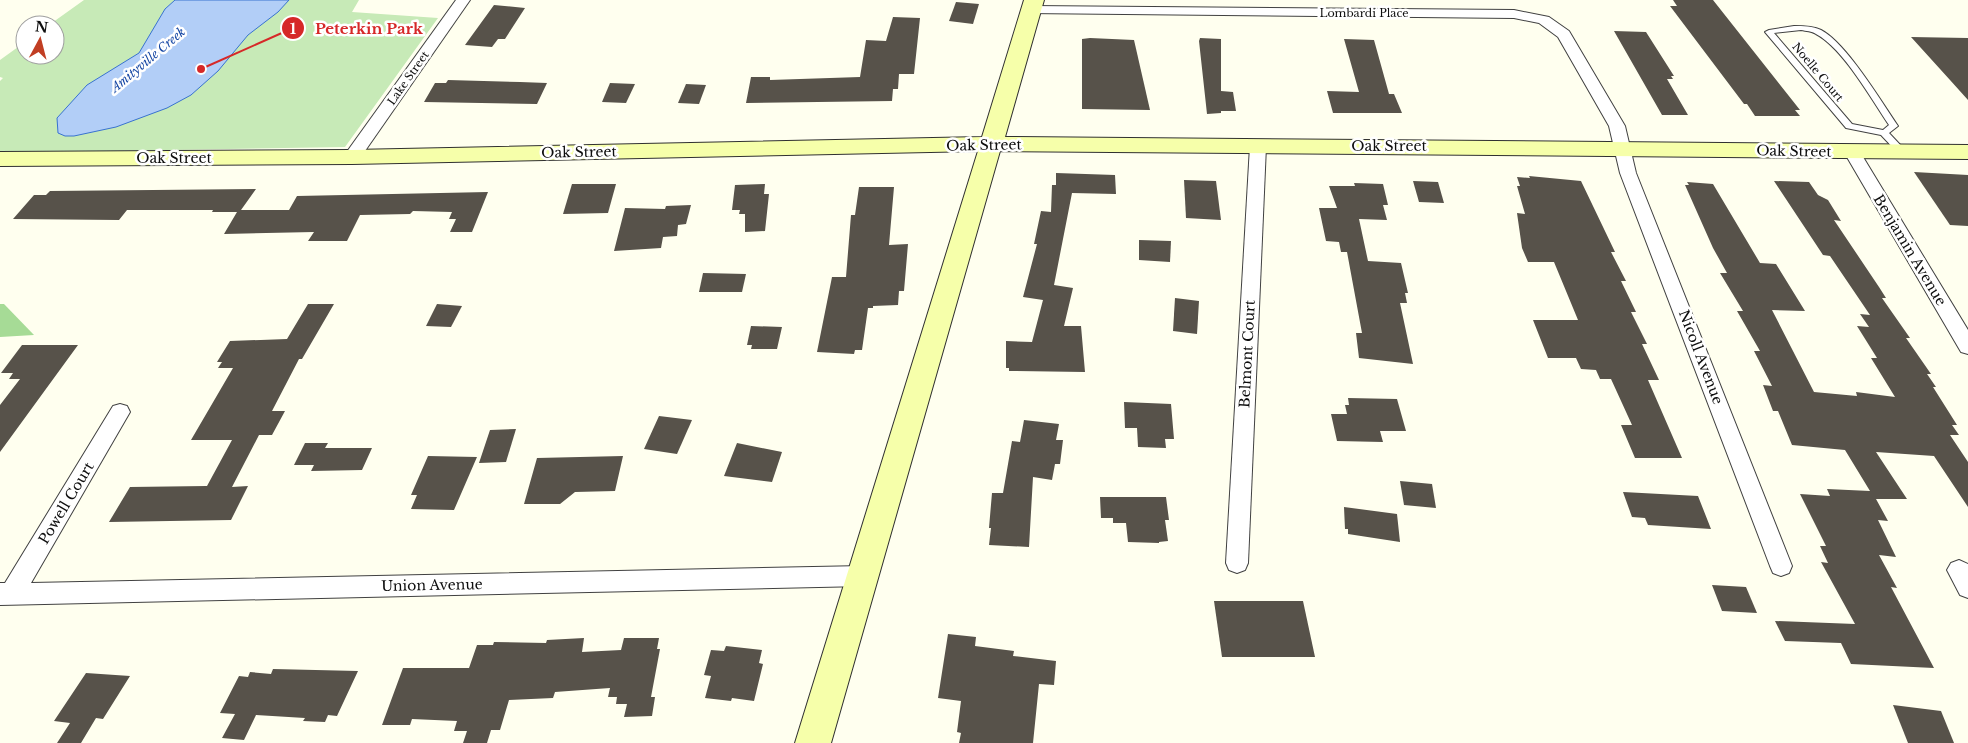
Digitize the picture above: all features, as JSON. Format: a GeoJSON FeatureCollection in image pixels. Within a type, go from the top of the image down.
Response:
{"type":"FeatureCollection","features":[{"type":"Feature","properties":{"kind":"main road"},"geometry":{"type":"LineString","coordinates":[[813,743],[1032,5]]}},
{"type":"Feature","properties":{"kind":"main road","name":"Oak Street"},"geometry":{"type":"LineString","coordinates":[[0,159],[352,157],[992,144],[1968,152]]}},
{"type":"Feature","properties":{"kind":"street","name":"Lake Street"},"geometry":{"type":"LineString","coordinates":[[352,157],[463,0]]}},
{"type":"Feature","properties":{"kind":"street","name":"Lombardi Place"},"geometry":{"type":"LineString","coordinates":[[1032,5],[1514,14],[1544,20],[1564,34],[1617,126],[1621,148]]}},
{"type":"Feature","properties":{"kind":"street","name":"Belmont Court"},"geometry":{"type":"LineString","coordinates":[[1237,562],[1258,146]]}},
{"type":"Feature","properties":{"kind":"street","name":"Nicoll Avenue"},"geometry":{"type":"LineString","coordinates":[[1621,148],[1628,173],[1782,566]]}},
{"type":"Feature","properties":{"kind":"street","name":"Benjamin Avenue"},"geometry":{"type":"LineString","coordinates":[[1852,152],[1968,347]]}},
{"type":"Feature","properties":{"kind":"street","name":"Powell Court"},"geometry":{"type":"LineString","coordinates":[[6,593],[120,412]]}},
{"type":"Feature","properties":{"kind":"street","name":"Union Avenue"},"geometry":{"type":"LineString","coordinates":[[6,593],[864,576]]}},
{"type":"Feature","properties":{"kind":"lane","name":"Noelle Court"},"geometry":{"type":"LineString","coordinates":[[1790,28],[1819,32],[1838,48],[1894,126],[1884,132],[1849,126],[1769,32],[1790,28]]}},
{"type":"Feature","properties":{"kind":"lane"},"geometry":{"type":"LineString","coordinates":[[1884,132],[1902,152]]}},
{"type":"Feature","properties":{"kind":"green space"},"geometry":{"type":"Polygon","coordinates":[[[84,0],[359,0],[352,12],[438,18],[345,147],[0,153],[0,81],[3,78],[0,77],[0,60],[15,49],[15,65],[65,65],[65,15],[63,15],[84,0]]]}},
{"type":"Feature","properties":{"kind":"green space"},"geometry":{"type":"Polygon","coordinates":[[[0,304],[4,304],[34,335],[0,337],[0,304]]]}},
{"type":"Feature","properties":{"kind":"water","name":"Amityville Creek"},"geometry":{"type":"Polygon","coordinates":[[[175,0],[289,0],[278,12],[248,35],[218,71],[191,95],[167,108],[116,127],[74,136],[65,136],[58,133],[57,118],[87,85],[139,53],[165,9],[175,0]]]}},
{"type":"Feature","properties":{"kind":"building"},"geometry":{"type":"Polygon","coordinates":[[[1673,0],[1713,0],[1800,110],[1795,110],[1800,116],[1755,116],[1670,6],[1677,6],[1673,0]]]}},
{"type":"Feature","properties":{"kind":"building"},"geometry":{"type":"Polygon","coordinates":[[[956,2],[979,4],[973,24],[949,21],[956,2]]]}},
{"type":"Feature","properties":{"kind":"building"},"geometry":{"type":"Polygon","coordinates":[[[494,5],[525,8],[505,39],[498,39],[492,47],[465,45],[494,5]]]}},
{"type":"Feature","properties":{"kind":"building"},"geometry":{"type":"Polygon","coordinates":[[[893,17],[920,18],[914,74],[899,74],[898,89],[893,89],[892,101],[746,103],[751,77],[770,77],[770,80],[860,77],[866,40],[886,41],[893,17]]]}},
{"type":"Feature","properties":{"kind":"building"},"geometry":{"type":"Polygon","coordinates":[[[1614,31],[1646,32],[1674,76],[1671,76],[1673,79],[1667,79],[1688,115],[1662,115],[1614,31]]]}},
{"type":"Feature","properties":{"kind":"building"},"geometry":{"type":"Polygon","coordinates":[[[1911,37],[1968,38],[1968,100],[1950,80],[1911,37]]]}},
{"type":"Feature","properties":{"kind":"building"},"geometry":{"type":"Polygon","coordinates":[[[1200,38],[1221,39],[1221,91],[1233,92],[1236,111],[1221,111],[1221,113],[1207,114],[1200,38]]]}},
{"type":"Feature","properties":{"kind":"building"},"geometry":{"type":"Polygon","coordinates":[[[1082,39],[1134,40],[1150,110],[1082,109],[1082,39]]]}},
{"type":"Feature","properties":{"kind":"building"},"geometry":{"type":"Polygon","coordinates":[[[1344,39],[1374,40],[1389,94],[1394,94],[1402,113],[1333,113],[1327,91],[1359,92],[1344,39]]]}},
{"type":"Feature","properties":{"kind":"building"},"geometry":{"type":"Polygon","coordinates":[[[448,80],[547,83],[537,104],[424,102],[435,83],[446,83],[448,80]]]}},
{"type":"Feature","properties":{"kind":"building"},"geometry":{"type":"Polygon","coordinates":[[[610,83],[635,84],[626,103],[602,102],[610,83]]]}},
{"type":"Feature","properties":{"kind":"building"},"geometry":{"type":"Polygon","coordinates":[[[686,84],[706,85],[699,104],[678,103],[686,84]]]}},
{"type":"Feature","properties":{"kind":"building"},"geometry":{"type":"Polygon","coordinates":[[[1914,172],[1968,175],[1968,226],[1950,225],[1914,172]]]}},
{"type":"Feature","properties":{"kind":"building"},"geometry":{"type":"Polygon","coordinates":[[[1056,173],[1115,175],[1116,194],[1072,193],[1054,285],[1073,288],[1064,326],[1081,326],[1085,372],[1009,371],[1009,368],[1006,368],[1006,341],[1032,342],[1043,300],[1023,297],[1037,244],[1034,244],[1041,211],[1051,212],[1052,185],[1056,185],[1056,173]]]}},
{"type":"Feature","properties":{"kind":"building"},"geometry":{"type":"Polygon","coordinates":[[[1529,176],[1581,181],[1615,252],[1611,252],[1626,281],[1621,281],[1636,312],[1631,312],[1647,344],[1642,344],[1659,380],[1648,380],[1682,458],[1635,458],[1621,425],[1632,425],[1611,379],[1600,379],[1596,370],[1581,369],[1576,358],[1548,358],[1533,320],[1578,320],[1554,262],[1528,262],[1522,248],[1517,213],[1525,214],[1517,186],[1520,186],[1517,177],[1530,178],[1529,176]]]}},
{"type":"Feature","properties":{"kind":"building"},"geometry":{"type":"Polygon","coordinates":[[[1184,180],[1216,181],[1221,220],[1186,218],[1184,180]]]}},
{"type":"Feature","properties":{"kind":"building"},"geometry":{"type":"Polygon","coordinates":[[[1413,181],[1438,182],[1444,203],[1419,202],[1413,181]]]}},
{"type":"Feature","properties":{"kind":"building"},"geometry":{"type":"Polygon","coordinates":[[[1774,181],[1809,182],[1818,195],[1828,200],[1841,221],[1834,220],[1886,298],[1882,298],[1910,338],[1906,338],[1931,374],[1927,374],[1936,387],[1933,387],[1957,425],[1952,425],[1959,435],[1950,435],[1968,462],[1968,507],[1934,456],[1876,452],[1907,499],[1876,499],[1888,521],[1878,520],[1896,557],[1879,555],[1897,588],[1891,587],[1934,668],[1851,664],[1841,643],[1785,641],[1775,621],[1855,624],[1821,562],[1828,563],[1820,546],[1826,546],[1800,494],[1830,496],[1827,489],[1870,491],[1845,450],[1792,445],[1778,411],[1773,411],[1763,385],[1772,386],[1754,351],[1760,351],[1737,311],[1743,311],[1720,273],[1727,273],[1713,248],[1685,185],[1689,185],[1687,182],[1713,184],[1760,263],[1776,264],[1805,311],[1772,310],[1814,392],[1857,396],[1856,392],[1895,397],[1871,358],[1877,358],[1857,326],[1869,327],[1860,314],[1870,315],[1830,256],[1823,255],[1774,181]]]}},
{"type":"Feature","properties":{"kind":"building"},"geometry":{"type":"Polygon","coordinates":[[[1354,183],[1383,184],[1388,205],[1383,205],[1387,220],[1359,219],[1368,261],[1401,263],[1408,293],[1405,293],[1407,303],[1400,303],[1413,364],[1359,358],[1356,333],[1362,333],[1347,252],[1341,252],[1339,242],[1326,241],[1319,208],[1337,208],[1329,186],[1355,186],[1354,183]]]}},
{"type":"Feature","properties":{"kind":"building"},"geometry":{"type":"Polygon","coordinates":[[[572,184],[616,184],[608,213],[563,214],[572,184]]]}},
{"type":"Feature","properties":{"kind":"building"},"geometry":{"type":"Polygon","coordinates":[[[765,184],[764,194],[769,194],[765,231],[745,232],[745,214],[739,214],[740,210],[732,210],[735,185],[765,184]]]}},
{"type":"Feature","properties":{"kind":"building"},"geometry":{"type":"Polygon","coordinates":[[[859,187],[894,187],[889,245],[908,244],[904,291],[899,291],[898,305],[868,308],[862,350],[855,350],[854,354],[817,352],[832,277],[846,277],[851,215],[855,215],[859,187]]]}},
{"type":"Feature","properties":{"kind":"building"},"geometry":{"type":"Polygon","coordinates":[[[256,189],[241,210],[289,210],[297,196],[488,192],[472,232],[450,232],[456,219],[449,219],[452,212],[413,211],[410,214],[360,215],[347,241],[308,241],[314,232],[224,234],[237,212],[212,212],[213,210],[127,210],[119,220],[13,219],[34,195],[46,195],[50,191],[256,189]]]}},
{"type":"Feature","properties":{"kind":"building"},"geometry":{"type":"Polygon","coordinates":[[[691,205],[686,224],[678,225],[677,236],[663,237],[661,248],[614,251],[625,208],[665,209],[666,206],[691,205]]]}},
{"type":"Feature","properties":{"kind":"building"},"geometry":{"type":"Polygon","coordinates":[[[1139,240],[1171,241],[1170,262],[1139,260],[1139,240]]]}},
{"type":"Feature","properties":{"kind":"building"},"geometry":{"type":"Polygon","coordinates":[[[703,273],[746,274],[742,292],[699,292],[703,273]]]}},
{"type":"Feature","properties":{"kind":"building"},"geometry":{"type":"Polygon","coordinates":[[[1175,298],[1199,301],[1197,334],[1173,331],[1175,298]]]}},
{"type":"Feature","properties":{"kind":"building"},"geometry":{"type":"Polygon","coordinates":[[[308,304],[334,304],[302,359],[299,359],[272,411],[285,411],[272,435],[259,435],[232,487],[248,486],[231,520],[109,522],[130,487],[207,486],[232,440],[191,440],[233,368],[218,368],[222,362],[217,362],[230,341],[287,339],[308,304]]]}},
{"type":"Feature","properties":{"kind":"building"},"geometry":{"type":"Polygon","coordinates":[[[437,304],[462,306],[451,327],[426,326],[437,304]]]}},
{"type":"Feature","properties":{"kind":"building"},"geometry":{"type":"Polygon","coordinates":[[[751,326],[782,327],[777,349],[751,349],[752,345],[747,345],[751,326]]]}},
{"type":"Feature","properties":{"kind":"building"},"geometry":{"type":"Polygon","coordinates":[[[22,345],[78,345],[0,452],[0,405],[20,379],[9,379],[13,373],[1,373],[22,345]]]}},
{"type":"Feature","properties":{"kind":"building"},"geometry":{"type":"Polygon","coordinates":[[[1348,398],[1397,399],[1406,431],[1380,431],[1383,442],[1337,441],[1331,414],[1347,414],[1345,405],[1349,405],[1348,398]]]}},
{"type":"Feature","properties":{"kind":"building"},"geometry":{"type":"Polygon","coordinates":[[[1124,402],[1171,404],[1174,439],[1165,439],[1166,448],[1138,447],[1137,428],[1125,428],[1124,402]]]}},
{"type":"Feature","properties":{"kind":"building"},"geometry":{"type":"Polygon","coordinates":[[[659,416],[692,420],[677,454],[644,449],[659,416]]]}},
{"type":"Feature","properties":{"kind":"building"},"geometry":{"type":"Polygon","coordinates":[[[1024,420],[1059,424],[1056,440],[1063,440],[1060,464],[1055,464],[1052,480],[1033,477],[1029,547],[989,545],[992,493],[1003,493],[1012,441],[1020,442],[1024,420]]]}},
{"type":"Feature","properties":{"kind":"building"},"geometry":{"type":"Polygon","coordinates":[[[516,429],[506,462],[479,463],[490,430],[516,429]]]}},
{"type":"Feature","properties":{"kind":"building"},"geometry":{"type":"Polygon","coordinates":[[[305,443],[328,443],[325,448],[372,448],[362,470],[311,471],[314,465],[294,465],[305,443]]]}},
{"type":"Feature","properties":{"kind":"building"},"geometry":{"type":"Polygon","coordinates":[[[737,443],[782,452],[772,482],[724,476],[737,443]]]}},
{"type":"Feature","properties":{"kind":"building"},"geometry":{"type":"Polygon","coordinates":[[[428,456],[477,457],[454,510],[411,509],[417,495],[411,495],[428,456]]]}},
{"type":"Feature","properties":{"kind":"building"},"geometry":{"type":"Polygon","coordinates":[[[623,456],[615,491],[575,492],[560,504],[524,504],[537,458],[623,456]]]}},
{"type":"Feature","properties":{"kind":"building"},"geometry":{"type":"Polygon","coordinates":[[[1400,481],[1432,484],[1436,508],[1404,505],[1400,481]]]}},
{"type":"Feature","properties":{"kind":"building"},"geometry":{"type":"Polygon","coordinates":[[[1623,492],[1698,496],[1711,529],[1648,525],[1645,518],[1632,517],[1623,492]]]}},
{"type":"Feature","properties":{"kind":"building"},"geometry":{"type":"Polygon","coordinates":[[[1100,497],[1166,497],[1169,520],[1165,520],[1168,541],[1159,543],[1128,542],[1126,523],[1113,523],[1113,518],[1101,518],[1100,497]]]}},
{"type":"Feature","properties":{"kind":"building"},"geometry":{"type":"Polygon","coordinates":[[[1344,507],[1397,514],[1400,542],[1348,534],[1348,529],[1345,529],[1344,507]]]}},
{"type":"Feature","properties":{"kind":"building"},"geometry":{"type":"Polygon","coordinates":[[[1712,585],[1746,587],[1757,613],[1722,611],[1712,585]]]}},
{"type":"Feature","properties":{"kind":"building"},"geometry":{"type":"Polygon","coordinates":[[[1214,601],[1303,601],[1315,657],[1222,657],[1214,601]]]}},
{"type":"Feature","properties":{"kind":"building"},"geometry":{"type":"Polygon","coordinates":[[[948,634],[976,637],[975,646],[1014,651],[1013,656],[1056,661],[1054,685],[1039,684],[1033,743],[959,743],[961,733],[957,732],[961,701],[938,698],[948,634]]]}},
{"type":"Feature","properties":{"kind":"building"},"geometry":{"type":"Polygon","coordinates":[[[584,638],[582,652],[621,650],[624,638],[659,638],[657,649],[660,649],[651,697],[655,697],[652,716],[624,717],[627,704],[616,704],[617,697],[608,697],[610,688],[555,692],[553,698],[509,700],[500,730],[491,730],[487,743],[463,743],[467,731],[454,731],[457,721],[412,719],[410,725],[382,725],[403,668],[469,668],[477,645],[493,645],[494,642],[546,643],[547,640],[584,638]]]}},
{"type":"Feature","properties":{"kind":"building"},"geometry":{"type":"Polygon","coordinates":[[[726,646],[762,650],[759,663],[763,664],[754,701],[732,698],[731,701],[705,698],[711,676],[704,675],[711,650],[724,651],[726,646]]]}},
{"type":"Feature","properties":{"kind":"building"},"geometry":{"type":"Polygon","coordinates":[[[273,669],[358,671],[337,716],[328,715],[325,722],[303,721],[305,718],[256,715],[244,740],[222,738],[235,714],[220,713],[239,676],[248,677],[250,672],[271,674],[273,669]]]}},
{"type":"Feature","properties":{"kind":"building"},"geometry":{"type":"Polygon","coordinates":[[[86,673],[130,676],[103,719],[96,718],[81,743],[57,743],[70,723],[54,721],[86,673]]]}},
{"type":"Feature","properties":{"kind":"building"},"geometry":{"type":"Polygon","coordinates":[[[1893,705],[1941,711],[1954,743],[1908,743],[1893,705]]]}},
{"type":"Feature","properties":{"kind":"place","name":"Peterkin Park"},"geometry":{"type":"Point","coordinates":[201,69]}}]}
